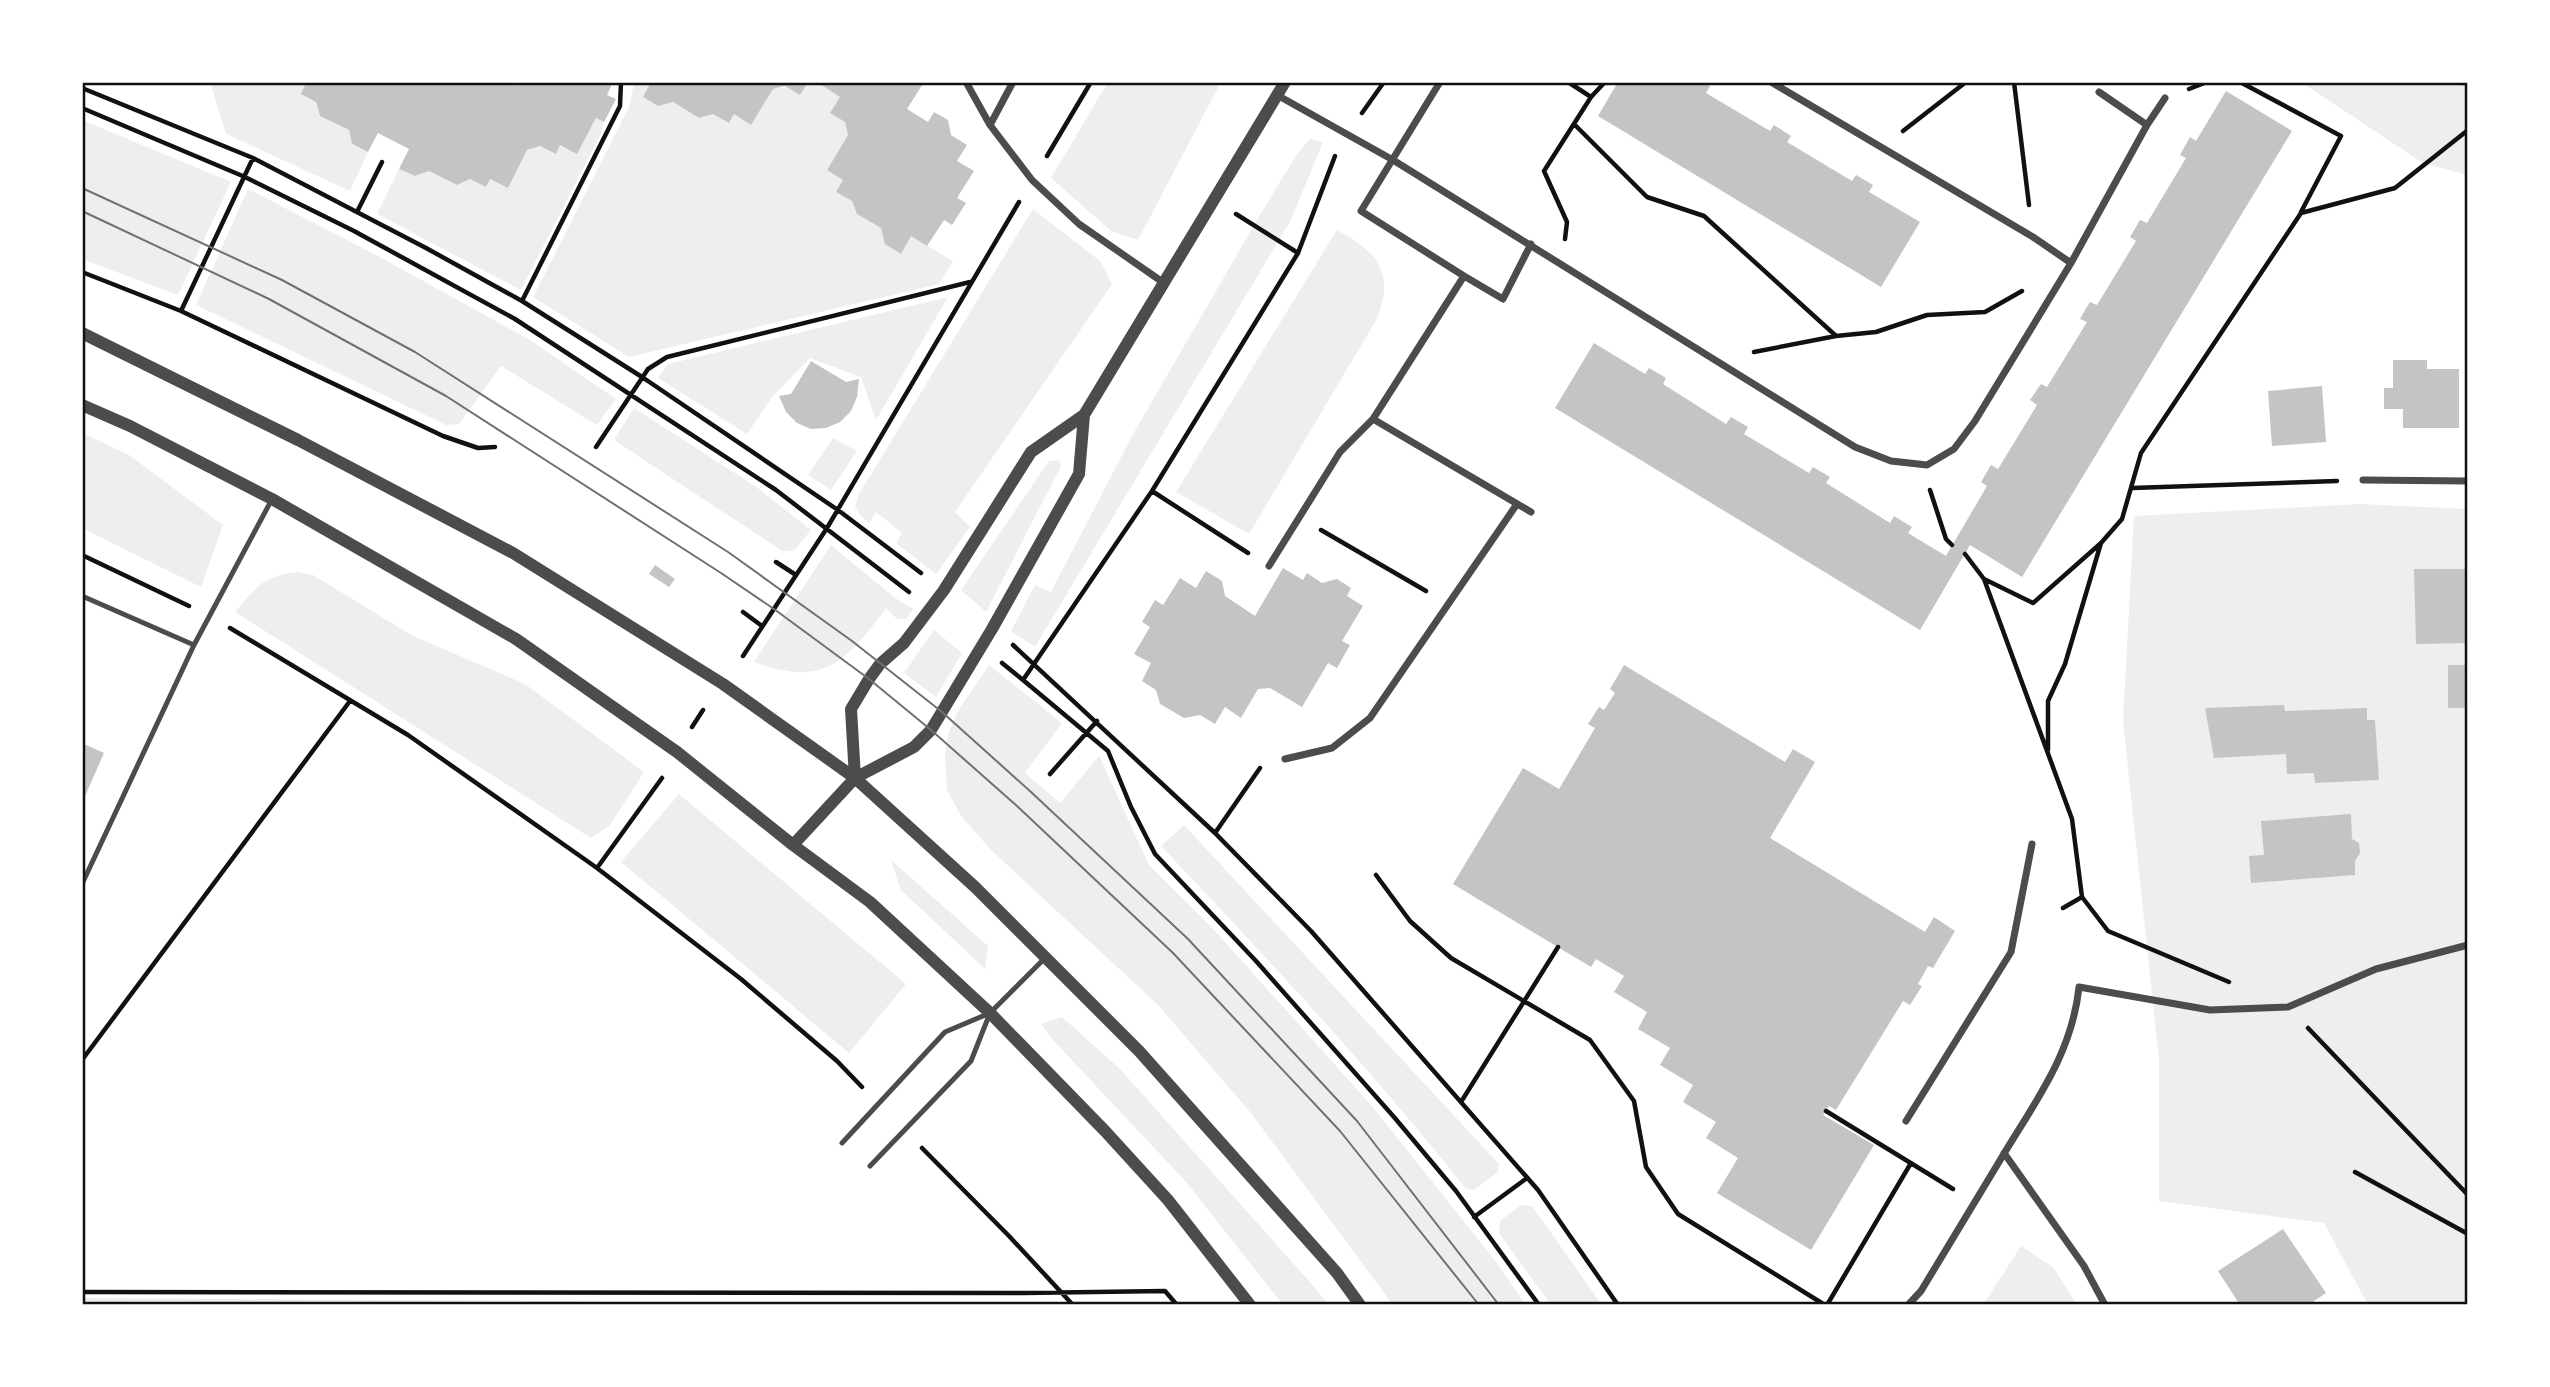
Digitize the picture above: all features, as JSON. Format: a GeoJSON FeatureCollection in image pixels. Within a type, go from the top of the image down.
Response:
{"type":"FeatureCollection","features":[{"type":"Feature","properties":{"kind":"street"},"geometry":{"type":"LineString","coordinates":[[966,82],[990,125],[1032,180],[1079,224],[1164,283]]}},
{"type":"Feature","properties":{"kind":"street"},"geometry":{"type":"LineString","coordinates":[[990,125],[1013,82]]}},
{"type":"Feature","properties":{"kind":"street"},"geometry":{"type":"LineString","coordinates":[[855,778],[851,709],[869,679],[880,664],[904,643],[930,608],[1031,452],[1084,415],[1285,82]]}},
{"type":"Feature","properties":{"kind":"street"},"geometry":{"type":"LineString","coordinates":[[1440,82],[1360,211],[1503,299],[1531,244]]}},
{"type":"Feature","properties":{"kind":"street"},"geometry":{"type":"LineString","coordinates":[[1771,82],[2033,237],[2071,263]]}},
{"type":"Feature","properties":{"kind":"street"},"geometry":{"type":"LineString","coordinates":[[2099,92],[2147,125]]}},
{"type":"Feature","properties":{"kind":"street"},"geometry":{"type":"LineString","coordinates":[[1277,95],[1348,133],[1531,244],[1712,360],[1855,447],[1891,461],[1927,465],[1954,449],[1975,421],[2071,263],[2147,125],[2165,98]]}},
{"type":"Feature","properties":{"kind":"street"},"geometry":{"type":"LineString","coordinates":[[1269,566],[1339,452],[1373,419],[1464,276]]}},
{"type":"Feature","properties":{"kind":"street"},"geometry":{"type":"LineString","coordinates":[[82,332],[298,440],[513,553],[723,684],[855,778],[975,887],[1139,1051],[1337,1273],[1360,1305]]}},
{"type":"Feature","properties":{"kind":"street"},"geometry":{"type":"LineString","coordinates":[[82,405],[130,426],[272,499],[516,639],[677,752],[793,845],[870,902],[990,1013],[1168,1200],[1250,1305]]}},
{"type":"Feature","properties":{"kind":"street"},"geometry":{"type":"LineString","coordinates":[[793,845],[855,778],[914,747],[931,730],[1079,474],[1084,415]]}},
{"type":"Feature","properties":{"kind":"street"},"geometry":{"type":"LineString","coordinates":[[1373,419],[1531,512]]}},
{"type":"Feature","properties":{"kind":"street"},"geometry":{"type":"LineString","coordinates":[[2363,480],[2468,481]]}},
{"type":"Feature","properties":{"kind":"street"},"geometry":{"type":"LineString","coordinates":[[1285,759],[1332,748],[1370,718],[1517,504]]}},
{"type":"Feature","properties":{"kind":"street"},"geometry":{"type":"LineString","coordinates":[[1906,1121],[2011,952],[2032,844]]}},
{"type":"Feature","properties":{"kind":"street"},"geometry":{"type":"LineString","coordinates":[[1908,1305],[1921,1291],[2043,1092],[2066,1045],[2077,1007],[2079,988],[2210,1010],[2288,1007],[2376,970],[2468,945]]}},
{"type":"Feature","properties":{"kind":"street"},"geometry":{"type":"LineString","coordinates":[[2004,1153],[2084,1266],[2105,1305]]}},
{"type":"Feature","properties":{"kind":"lane"},"geometry":{"type":"LineString","coordinates":[[82,884],[194,645],[272,499]]}},
{"type":"Feature","properties":{"kind":"lane"},"geometry":{"type":"LineString","coordinates":[[82,596],[194,645]]}},
{"type":"Feature","properties":{"kind":"lane"},"geometry":{"type":"LineString","coordinates":[[870,1166],[971,1061],[990,1013],[1044,958]]}},
{"type":"Feature","properties":{"kind":"lane"},"geometry":{"type":"LineString","coordinates":[[842,1143],[944,1032],[990,1013]]}},
{"type":"Feature","properties":{"kind":"path"},"geometry":{"type":"LineString","coordinates":[[522,301],[620,106],[621,82]]}},
{"type":"Feature","properties":{"kind":"path"},"geometry":{"type":"LineString","coordinates":[[743,656],[838,510],[1091,82]]}},
{"type":"Feature","properties":{"kind":"path"},"geometry":{"type":"LineString","coordinates":[[1023,680],[1152,491],[1298,253],[1335,155],[1384,82]]}},
{"type":"Feature","properties":{"kind":"path"},"geometry":{"type":"LineString","coordinates":[[1568,82],[1591,97]]}},
{"type":"Feature","properties":{"kind":"path"},"geometry":{"type":"LineString","coordinates":[[1563,264],[1567,222],[1544,171],[1591,97],[1605,82]]}},
{"type":"Feature","properties":{"kind":"path"},"geometry":{"type":"LineString","coordinates":[[1882,148],[1966,82]]}},
{"type":"Feature","properties":{"kind":"path"},"geometry":{"type":"LineString","coordinates":[[2014,82],[2033,237]]}},
{"type":"Feature","properties":{"kind":"path"},"geometry":{"type":"LineString","coordinates":[[2192,82],[2203,83]]}},
{"type":"Feature","properties":{"kind":"path"},"geometry":{"type":"LineString","coordinates":[[1984,579],[2033,603],[2101,542],[2122,519],[2141,453],[2301,213],[2341,136],[2240,82]]}},
{"type":"Feature","properties":{"kind":"path"},"geometry":{"type":"LineString","coordinates":[[2432,82],[2468,83]]}},
{"type":"Feature","properties":{"kind":"path"},"geometry":{"type":"LineString","coordinates":[[82,88],[253,158],[522,301],[642,377],[838,510],[922,574]]}},
{"type":"Feature","properties":{"kind":"path"},"geometry":{"type":"LineString","coordinates":[[82,108],[245,177],[354,231],[515,319],[724,454],[827,528],[930,608]]}},
{"type":"Feature","properties":{"kind":"path"},"geometry":{"type":"LineString","coordinates":[[1574,124],[1647,197],[1704,216],[1836,336]]}},
{"type":"Feature","properties":{"kind":"path"},"geometry":{"type":"LineString","coordinates":[[2301,213],[2395,188],[2468,130]]}},
{"type":"Feature","properties":{"kind":"path"},"geometry":{"type":"LineString","coordinates":[[181,311],[253,158]]}},
{"type":"Feature","properties":{"kind":"path"},"geometry":{"type":"LineString","coordinates":[[357,212],[382,162]]}},
{"type":"Feature","properties":{"kind":"path"},"geometry":{"type":"LineString","coordinates":[[1213,200],[1298,253]]}},
{"type":"Feature","properties":{"kind":"path"},"geometry":{"type":"LineString","coordinates":[[82,272],[181,311],[443,436],[478,448],[495,447]]}},
{"type":"Feature","properties":{"kind":"path"},"geometry":{"type":"LineString","coordinates":[[596,447],[648,369],[667,357],[971,282]]}},
{"type":"Feature","properties":{"kind":"path"},"geometry":{"type":"LineString","coordinates":[[1712,360],[1836,336],[1876,332],[1927,315],[1985,312],[2028,287]]}},
{"type":"Feature","properties":{"kind":"path"},"geometry":{"type":"LineString","coordinates":[[1927,465],[1932,499],[1946,539],[1952,545]]}},
{"type":"Feature","properties":{"kind":"path"},"geometry":{"type":"LineString","coordinates":[[2132,488],[2363,480]]}},
{"type":"Feature","properties":{"kind":"path"},"geometry":{"type":"LineString","coordinates":[[1152,491],[1269,566]]}},
{"type":"Feature","properties":{"kind":"path"},"geometry":{"type":"LineString","coordinates":[[1299,518],[1449,604]]}},
{"type":"Feature","properties":{"kind":"path"},"geometry":{"type":"LineString","coordinates":[[2048,753],[2048,701],[2065,664],[2101,542]]}},
{"type":"Feature","properties":{"kind":"path"},"geometry":{"type":"LineString","coordinates":[[1965,554],[1984,579],[2072,819],[2082,897],[2063,908]]}},
{"type":"Feature","properties":{"kind":"path"},"geometry":{"type":"LineString","coordinates":[[82,555],[209,615],[408,735],[597,868],[741,979],[837,1061],[878,1104]]}},
{"type":"Feature","properties":{"kind":"path"},"geometry":{"type":"LineString","coordinates":[[776,562],[796,575]]}},
{"type":"Feature","properties":{"kind":"path"},"geometry":{"type":"LineString","coordinates":[[743,612],[762,626]]}},
{"type":"Feature","properties":{"kind":"path"},"geometry":{"type":"LineString","coordinates":[[1007,639],[1214,833],[1311,931],[1527,1178],[1618,1305]]}},
{"type":"Feature","properties":{"kind":"path"},"geometry":{"type":"LineString","coordinates":[[981,646],[1108,751],[1131,807],[1155,854],[1327,1040],[1447,1181],[1539,1305]]}},
{"type":"Feature","properties":{"kind":"path"},"geometry":{"type":"LineString","coordinates":[[82,1060],[350,701]]}},
{"type":"Feature","properties":{"kind":"path"},"geometry":{"type":"LineString","coordinates":[[692,728],[704,710]]}},
{"type":"Feature","properties":{"kind":"path"},"geometry":{"type":"LineString","coordinates":[[1049,774],[1097,721]]}},
{"type":"Feature","properties":{"kind":"path"},"geometry":{"type":"LineString","coordinates":[[1214,833],[1268,757],[1285,759]]}},
{"type":"Feature","properties":{"kind":"path"},"geometry":{"type":"LineString","coordinates":[[597,868],[662,778]]}},
{"type":"Feature","properties":{"kind":"path"},"geometry":{"type":"LineString","coordinates":[[1376,874],[1410,921],[1451,958],[1590,1040],[1634,1101],[1646,1167],[1678,1214],[1826,1305],[1911,1163]]}},
{"type":"Feature","properties":{"kind":"path"},"geometry":{"type":"LineString","coordinates":[[1461,1102],[1558,947]]}},
{"type":"Feature","properties":{"kind":"path"},"geometry":{"type":"LineString","coordinates":[[1826,1111],[1974,1203]]}},
{"type":"Feature","properties":{"kind":"path"},"geometry":{"type":"LineString","coordinates":[[905,1130],[1073,1305]]}},
{"type":"Feature","properties":{"kind":"path"},"geometry":{"type":"LineString","coordinates":[[2355,1172],[2468,1234]]}},
{"type":"Feature","properties":{"kind":"path"},"geometry":{"type":"LineString","coordinates":[[1474,1217],[1527,1178]]}},
{"type":"Feature","properties":{"kind":"path"},"geometry":{"type":"LineString","coordinates":[[82,1292],[1165,1291],[1177,1305]]}},
{"type":"Feature","properties":{"kind":"shaded area"},"geometry":{"type":"Polygon","coordinates":[[[210,82],[299,82],[307,88],[320,116],[349,130],[352,145],[368,152],[350,191],[226,134],[210,82]]]}},
{"type":"Feature","properties":{"kind":"shaded area"},"geometry":{"type":"Polygon","coordinates":[[[634,82],[651,82],[643,97],[657,106],[673,102],[699,118],[713,114],[729,123],[734,114],[751,125],[773,89],[817,82],[840,97],[830,113],[845,122],[848,135],[827,170],[843,180],[837,192],[852,201],[857,214],[881,228],[911,236],[953,261],[939,284],[629,357],[533,297],[630,105],[634,82]]]}},
{"type":"Feature","properties":{"kind":"shaded area"},"geometry":{"type":"Polygon","coordinates":[[[1108,82],[1221,82],[1138,240],[1111,231],[1051,178],[1108,82]]]}},
{"type":"Feature","properties":{"kind":"shaded area"},"geometry":{"type":"Polygon","coordinates":[[[2301,82],[2468,82],[2468,175],[2423,163],[2301,82]]]}},
{"type":"Feature","properties":{"kind":"shaded area"},"geometry":{"type":"Polygon","coordinates":[[[596,118],[604,122],[602,132],[521,290],[377,214],[399,169],[415,176],[429,171],[457,185],[470,179],[486,187],[490,179],[508,188],[527,150],[540,146],[555,154],[560,145],[577,153],[596,118]]]}},
{"type":"Feature","properties":{"kind":"shaded area"},"geometry":{"type":"Polygon","coordinates":[[[82,120],[231,182],[178,295],[82,259],[82,120]]]}},
{"type":"Feature","properties":{"kind":"shaded area"},"geometry":{"type":"Polygon","coordinates":[[[1310,139],[1323,142],[1290,222],[1035,647],[1011,631],[1035,585],[1051,592],[1132,436],[1260,215],[1297,154],[1310,139]]]}},
{"type":"Feature","properties":{"kind":"shaded area"},"geometry":{"type":"Polygon","coordinates":[[[248,189],[378,256],[530,340],[616,399],[597,425],[501,366],[459,424],[446,425],[196,305],[248,189]]]}},
{"type":"Feature","properties":{"kind":"shaded area"},"geometry":{"type":"Polygon","coordinates":[[[1033,209],[1100,261],[1112,284],[955,512],[970,527],[936,574],[896,543],[902,533],[876,512],[869,523],[855,506],[859,494],[1033,209]]]}},
{"type":"Feature","properties":{"kind":"shaded area"},"geometry":{"type":"Polygon","coordinates":[[[1337,230],[1363,246],[1376,260],[1383,278],[1383,300],[1378,317],[1249,534],[1176,492],[1337,230]]]}},
{"type":"Feature","properties":{"kind":"shaded area"},"geometry":{"type":"Polygon","coordinates":[[[948,297],[876,420],[861,377],[810,358],[773,396],[747,434],[658,378],[668,364],[948,297]]]}},
{"type":"Feature","properties":{"kind":"shaded area"},"geometry":{"type":"Polygon","coordinates":[[[634,408],[755,486],[811,530],[794,551],[782,551],[614,440],[634,408]]]}},
{"type":"Feature","properties":{"kind":"shaded area"},"geometry":{"type":"Polygon","coordinates":[[[82,433],[129,455],[223,525],[201,587],[82,528],[82,433]]]}},
{"type":"Feature","properties":{"kind":"shaded area"},"geometry":{"type":"Polygon","coordinates":[[[833,438],[857,451],[831,490],[808,475],[833,438]]]}},
{"type":"Feature","properties":{"kind":"shaded area"},"geometry":{"type":"Polygon","coordinates":[[[1059,460],[1061,466],[986,612],[961,590],[1049,461],[1059,460]]]}},
{"type":"Feature","properties":{"kind":"shaded area"},"geometry":{"type":"Polygon","coordinates":[[[2360,504],[2468,509],[2468,1305],[2368,1305],[2324,1223],[2159,1201],[2159,1060],[2123,721],[2134,516],[2360,504]]]}},
{"type":"Feature","properties":{"kind":"shaded area"},"geometry":{"type":"Polygon","coordinates":[[[831,545],[894,597],[913,609],[906,619],[897,619],[886,608],[845,656],[816,671],[778,669],[754,662],[831,545]]]}},
{"type":"Feature","properties":{"kind":"shaded area"},"geometry":{"type":"Polygon","coordinates":[[[297,572],[313,575],[413,636],[525,684],[644,772],[610,825],[591,838],[235,612],[261,584],[297,572]]]}},
{"type":"Feature","properties":{"kind":"shaded area"},"geometry":{"type":"Polygon","coordinates":[[[934,630],[962,653],[936,697],[904,673],[934,630]]]}},
{"type":"Feature","properties":{"kind":"shaded area"},"geometry":{"type":"Polygon","coordinates":[[[989,665],[1062,723],[1025,773],[1060,803],[1099,756],[1149,865],[1216,932],[1372,1106],[1497,1263],[1526,1305],[1393,1305],[1251,1113],[1157,1004],[991,850],[961,816],[947,790],[945,754],[949,731],[958,711],[989,665]]]}},
{"type":"Feature","properties":{"kind":"shaded area"},"geometry":{"type":"Polygon","coordinates":[[[679,794],[906,984],[849,1053],[621,862],[679,794]]]}},
{"type":"Feature","properties":{"kind":"shaded area"},"geometry":{"type":"Polygon","coordinates":[[[1184,825],[1499,1164],[1498,1172],[1474,1190],[1466,1189],[1355,1057],[1161,846],[1184,825]]]}},
{"type":"Feature","properties":{"kind":"shaded area"},"geometry":{"type":"Polygon","coordinates":[[[891,860],[988,946],[985,969],[901,890],[891,860]]]}},
{"type":"Feature","properties":{"kind":"shaded area"},"geometry":{"type":"Polygon","coordinates":[[[1062,1017],[1120,1069],[1328,1305],[1283,1305],[1187,1183],[1041,1024],[1062,1017]]]}},
{"type":"Feature","properties":{"kind":"shaded area"},"geometry":{"type":"Polygon","coordinates":[[[1521,1205],[1532,1206],[1602,1305],[1551,1305],[1499,1233],[1500,1221],[1521,1205]]]}},
{"type":"Feature","properties":{"kind":"shaded area"},"geometry":{"type":"Polygon","coordinates":[[[2021,1246],[2053,1267],[2077,1305],[1983,1305],[2021,1246]]]}},
{"type":"Feature","properties":{"kind":"shaded area"},"geometry":{"type":"Polygon","coordinates":[[[82,1298],[1006,1304],[1007,1305],[82,1305],[82,1298]]]}},
{"type":"Feature","properties":{"kind":"building"},"geometry":{"type":"Polygon","coordinates":[[[300,82],[508,82],[515,86],[516,82],[613,82],[607,95],[616,99],[604,122],[596,118],[577,154],[560,145],[556,154],[540,146],[527,150],[508,188],[490,179],[486,187],[470,179],[457,185],[429,171],[415,176],[399,169],[409,149],[378,133],[368,152],[352,144],[349,130],[320,116],[316,102],[301,94],[305,85],[300,82]]]}},
{"type":"Feature","properties":{"kind":"building"},"geometry":{"type":"Polygon","coordinates":[[[651,82],[808,82],[800,95],[785,86],[773,89],[751,125],[734,114],[729,123],[713,114],[699,118],[673,102],[658,106],[643,97],[651,82]]]}},
{"type":"Feature","properties":{"kind":"building"},"geometry":{"type":"Polygon","coordinates":[[[817,82],[924,82],[907,109],[928,122],[934,112],[948,120],[951,135],[967,145],[957,161],[974,171],[957,198],[966,203],[952,225],[944,220],[927,246],[911,236],[901,254],[885,244],[881,228],[857,214],[852,201],[836,192],[843,180],[827,170],[848,135],[845,122],[830,113],[840,97],[817,82]]]}},
{"type":"Feature","properties":{"kind":"building"},"geometry":{"type":"Polygon","coordinates":[[[1618,82],[1703,82],[1710,86],[1706,93],[1770,131],[1774,125],[1791,136],[1787,142],[1852,181],[1856,175],[1873,185],[1869,192],[1920,222],[1881,287],[1598,116],[1618,82]]]}},
{"type":"Feature","properties":{"kind":"building"},"geometry":{"type":"Polygon","coordinates":[[[2226,91],[2292,131],[2022,577],[1970,545],[1920,630],[1555,408],[1594,343],[1645,374],[1649,368],[1666,378],[1663,384],[1726,424],[1731,417],[1748,427],[1744,434],[1809,473],[1813,467],[1830,477],[1826,483],[1890,523],[1894,516],[1912,527],[1908,533],[1946,556],[1987,486],[1981,482],[1991,465],[1998,469],[2037,405],[2030,400],[2041,384],[2047,387],[2087,322],[2080,319],[2085,310],[2090,302],[2097,305],[2136,241],[2130,237],[2140,220],[2147,223],[2186,158],[2180,155],[2190,137],[2196,141],[2226,91]]]}},
{"type":"Feature","properties":{"kind":"building"},"geometry":{"type":"Polygon","coordinates":[[[2393,360],[2427,360],[2427,369],[2459,369],[2459,428],[2403,428],[2403,409],[2384,409],[2384,388],[2393,388],[2393,360]]]}},
{"type":"Feature","properties":{"kind":"building"},"geometry":{"type":"Polygon","coordinates":[[[811,361],[846,382],[859,379],[857,397],[851,411],[840,422],[826,428],[811,429],[797,423],[786,412],[779,396],[791,394],[811,361]]]}},
{"type":"Feature","properties":{"kind":"building"},"geometry":{"type":"Polygon","coordinates":[[[2322,386],[2326,442],[2272,446],[2268,391],[2322,386]]]}},
{"type":"Feature","properties":{"kind":"building"},"geometry":{"type":"Polygon","coordinates":[[[655,565],[675,579],[669,587],[649,574],[655,565]]]}},
{"type":"Feature","properties":{"kind":"building"},"geometry":{"type":"Polygon","coordinates":[[[1283,568],[1303,580],[1307,573],[1322,583],[1337,579],[1351,588],[1347,596],[1363,606],[1342,641],[1350,645],[1337,668],[1328,663],[1302,707],[1270,688],[1258,689],[1241,718],[1225,707],[1215,724],[1200,715],[1184,718],[1160,704],[1156,690],[1142,681],[1151,663],[1134,654],[1150,627],[1142,622],[1155,600],[1163,605],[1180,578],[1196,588],[1206,571],[1222,581],[1225,596],[1255,616],[1283,568]]]}},
{"type":"Feature","properties":{"kind":"building"},"geometry":{"type":"Polygon","coordinates":[[[2414,569],[2467,569],[2468,643],[2416,644],[2414,569]]]}},
{"type":"Feature","properties":{"kind":"building"},"geometry":{"type":"Polygon","coordinates":[[[1624,665],[1785,762],[1793,749],[1815,762],[1770,838],[1925,932],[1934,917],[1955,931],[1933,968],[1928,966],[1918,984],[1922,986],[1910,1005],[1903,1001],[1836,1110],[1829,1106],[1823,1115],[1874,1145],[1811,1250],[1717,1193],[1738,1158],[1706,1138],[1716,1122],[1683,1102],[1693,1085],[1660,1065],[1670,1048],[1638,1029],[1647,1012],[1614,992],[1624,976],[1596,959],[1591,967],[1453,884],[1523,768],[1559,789],[1595,728],[1588,724],[1599,707],[1604,710],[1615,693],[1610,689],[1624,665]]]}},
{"type":"Feature","properties":{"kind":"building"},"geometry":{"type":"Polygon","coordinates":[[[2448,665],[2468,665],[2468,708],[2448,708],[2448,665]]]}},
{"type":"Feature","properties":{"kind":"building"},"geometry":{"type":"Polygon","coordinates":[[[2284,705],[2285,711],[2367,708],[2367,720],[2375,720],[2379,780],[2315,783],[2314,773],[2287,774],[2286,754],[2214,758],[2205,708],[2284,705]]]}},
{"type":"Feature","properties":{"kind":"building"},"geometry":{"type":"Polygon","coordinates":[[[82,743],[104,753],[82,803],[82,743]]]}},
{"type":"Feature","properties":{"kind":"building"},"geometry":{"type":"Polygon","coordinates":[[[2351,814],[2352,839],[2359,843],[2360,853],[2355,861],[2355,875],[2251,883],[2249,856],[2264,855],[2261,821],[2351,814]]]}},
{"type":"Feature","properties":{"kind":"building"},"geometry":{"type":"Polygon","coordinates":[[[2283,1229],[2326,1293],[2308,1305],[2240,1305],[2218,1271],[2283,1229]]]}},
{"type":"Feature","properties":{"kind":"tram line"},"geometry":{"type":"LineString","coordinates":[[82,188],[282,280],[415,352],[728,552],[852,641],[942,712],[1188,939],[1357,1121],[1499,1305]]}},
{"type":"Feature","properties":{"kind":"tram line"},"geometry":{"type":"LineString","coordinates":[[82,211],[269,299],[446,396],[721,573],[869,679],[1017,806],[1173,953],[1340,1131],[1479,1305]]}}]}
